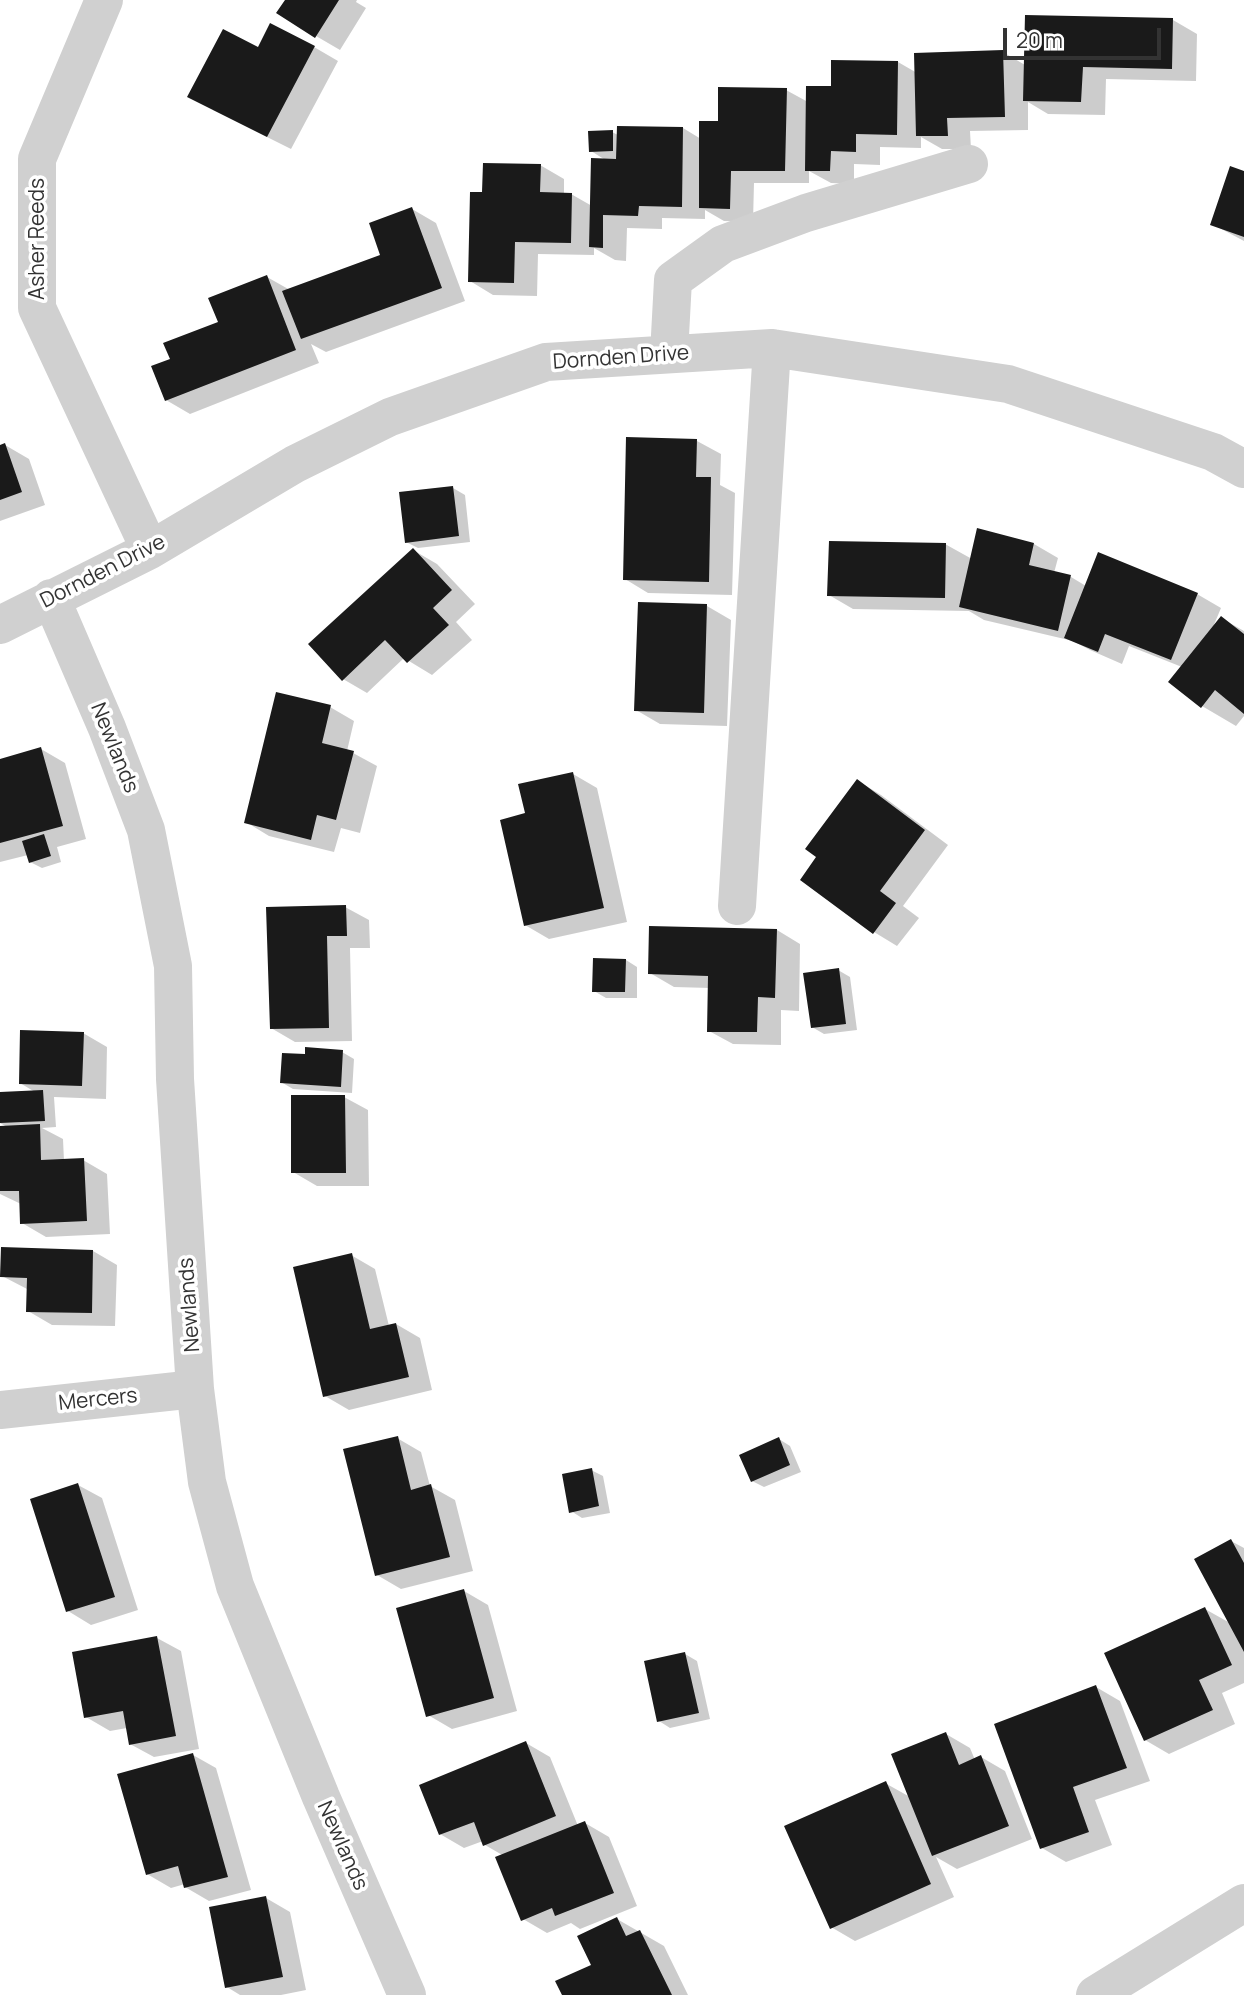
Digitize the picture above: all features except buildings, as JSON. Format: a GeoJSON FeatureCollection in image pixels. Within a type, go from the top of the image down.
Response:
{"type":"FeatureCollection","features":[{"type":"Feature","properties":{"kind":"street","name":"Asher Reeds"},"geometry":{"type":"LineString","coordinates":[[104,0],[37,159],[37,308],[150,550]]}},
{"type":"Feature","properties":{"kind":"street"},"geometry":{"type":"LineString","coordinates":[[669,354],[673,280],[723,244],[806,213],[969,164]]}},
{"type":"Feature","properties":{"kind":"street","name":"Dornden Drive"},"geometry":{"type":"LineString","coordinates":[[0,625],[150,550],[295,464],[390,417],[546,362],[772,348],[1008,384],[1213,452],[1244,469]]}},
{"type":"Feature","properties":{"kind":"street"},"geometry":{"type":"LineString","coordinates":[[737,906],[772,348]]}},
{"type":"Feature","properties":{"kind":"street","name":"Newlands"},"geometry":{"type":"LineString","coordinates":[[51,598],[107,728],[146,830],[173,966],[174,1079],[195,1389],[207,1482],[235,1587],[321,1797],[407,1995]]}},
{"type":"Feature","properties":{"kind":"street","name":"Mercers"},"geometry":{"type":"LineString","coordinates":[[0,1410],[195,1389]]}},
{"type":"Feature","properties":{"kind":"street"},"geometry":{"type":"LineString","coordinates":[[1095,1995],[1244,1903]]}}]}
